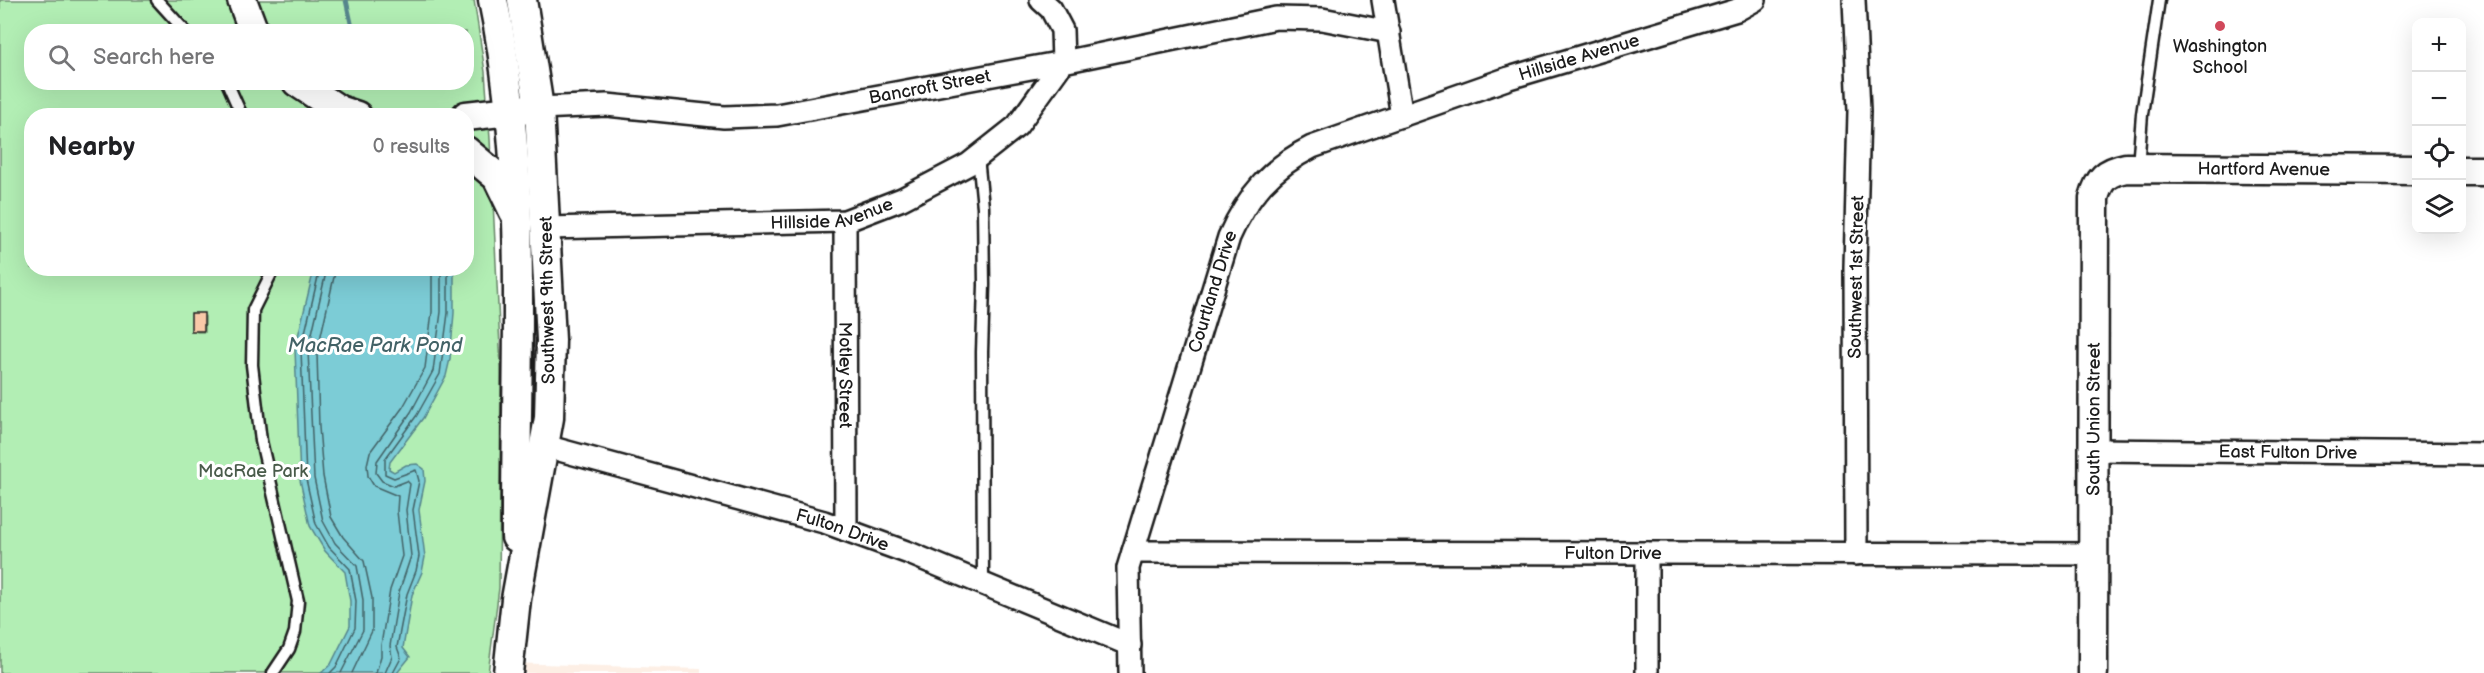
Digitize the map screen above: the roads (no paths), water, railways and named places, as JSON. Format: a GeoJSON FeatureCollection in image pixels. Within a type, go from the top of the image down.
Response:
{"type":"FeatureCollection","features":[{"type":"Feature","properties":{"kind":"main road"},"geometry":{"type":"LineString","coordinates":[[242,0],[251,24]]}},
{"type":"Feature","properties":{"kind":"main road","name":"Southwest 9th Street"},"geometry":{"type":"LineString","coordinates":[[493,0],[511,111],[517,191],[519,269],[516,599]]}},
{"type":"Feature","properties":{"kind":"main road","name":"Southwest 9th Street"},"geometry":{"type":"LineString","coordinates":[[508,673],[516,599],[549,418],[551,340],[539,108],[522,0]]}},
{"type":"Feature","properties":{"kind":"main road"},"geometry":{"type":"LineString","coordinates":[[309,90],[336,108]]}},
{"type":"Feature","properties":{"kind":"main road","name":"Bancroft Street"},"geometry":{"type":"LineString","coordinates":[[474,115],[539,108]]}},
{"type":"Feature","properties":{"kind":"main road"},"geometry":{"type":"LineString","coordinates":[[474,158],[497,177],[518,221],[519,269]]}},
{"type":"Feature","properties":{"kind":"main road","name":"Hartford Avenue"},"geometry":{"type":"LineString","coordinates":[[2124,169],[2412,170]]}},
{"type":"Feature","properties":{"kind":"main road","name":"South Union Street"},"geometry":{"type":"LineString","coordinates":[[2093,673],[2094,198],[2098,183],[2124,169]]}},
{"type":"Feature","properties":{"kind":"main road"},"geometry":{"type":"LineString","coordinates":[[2466,171],[2484,171]]}},
{"type":"Feature","properties":{"kind":"street"},"geometry":{"type":"LineString","coordinates":[[1041,0],[1051,9],[1062,30],[1063,62]]}},
{"type":"Feature","properties":{"kind":"street"},"geometry":{"type":"LineString","coordinates":[[1383,0],[1402,116]]}},
{"type":"Feature","properties":{"kind":"street","name":"Hillside Avenue"},"geometry":{"type":"LineString","coordinates":[[1402,116],[1509,78],[1737,10],[1755,0]]}},
{"type":"Feature","properties":{"kind":"street","name":"Southwest 1st Street"},"geometry":{"type":"LineString","coordinates":[[1854,0],[1859,111],[1855,267],[1856,554]]}},
{"type":"Feature","properties":{"kind":"street","name":"Bancroft Street"},"geometry":{"type":"LineString","coordinates":[[539,108],[607,105],[723,117],[777,115],[812,111],[1276,18],[1322,19],[1389,33]]}},
{"type":"Feature","properties":{"kind":"street","name":"Hillside Avenue"},"geometry":{"type":"LineString","coordinates":[[547,228],[845,221],[937,183],[978,157],[1017,126],[1063,62]]}},
{"type":"Feature","properties":{"kind":"street","name":"Courtland Drive"},"geometry":{"type":"LineString","coordinates":[[1130,673],[1128,568],[1215,280],[1241,209],[1268,175],[1292,157],[1311,147],[1402,116]]}},
{"type":"Feature","properties":{"kind":"street","name":"Motley Street"},"geometry":{"type":"LineString","coordinates":[[845,221],[846,530]]}},
{"type":"Feature","properties":{"kind":"street","name":"Fulton Drive"},"geometry":{"type":"LineString","coordinates":[[545,446],[846,530],[1130,645]]}},
{"type":"Feature","properties":{"kind":"street","name":"East Fulton Drive"},"geometry":{"type":"LineString","coordinates":[[2093,450],[2484,454]]}},
{"type":"Feature","properties":{"kind":"street","name":"Fulton Drive"},"geometry":{"type":"LineString","coordinates":[[1133,552],[2093,554]]}},
{"type":"Feature","properties":{"kind":"street"},"geometry":{"type":"LineString","coordinates":[[1647,553],[1647,673]]}},
{"type":"Feature","properties":{"kind":"lane"},"geometry":{"type":"LineString","coordinates":[[157,0],[179,24]]}},
{"type":"Feature","properties":{"kind":"lane"},"geometry":{"type":"LineString","coordinates":[[2124,169],[2142,114],[2159,0]]}},
{"type":"Feature","properties":{"kind":"lane"},"geometry":{"type":"LineString","coordinates":[[231,90],[238,108]]}},
{"type":"Feature","properties":{"kind":"lane"},"geometry":{"type":"LineString","coordinates":[[978,157],[983,207],[984,285],[983,584]]}},
{"type":"Feature","properties":{"kind":"lane"},"geometry":{"type":"LineString","coordinates":[[270,276],[253,310],[252,365],[261,441],[298,601],[295,632],[290,649],[273,673]]}},
{"type":"Feature","properties":{"kind":"water","name":"MacRae Park Pond"},"geometry":{"type":"Polygon","coordinates":[[[312,276],[454,276],[454,313],[450,359],[446,376],[423,418],[390,462],[389,469],[394,472],[406,465],[417,464],[424,469],[425,481],[419,510],[425,557],[422,572],[412,595],[403,648],[410,657],[397,673],[321,673],[331,664],[350,626],[350,601],[345,572],[325,551],[310,526],[300,480],[295,349],[312,276]]]}},
{"type":"Feature","properties":{"kind":"waterway"},"geometry":{"type":"LineString","coordinates":[[346,0],[351,23]]}},
{"type":"Feature","properties":{"kind":"place","name":"Washington School"},"geometry":{"type":"Point","coordinates":[2220,26]}},
{"type":"Feature","properties":{"kind":"park label","name":"MacRae Park"},"geometry":{"type":"Point","coordinates":[253,471]}}]}
